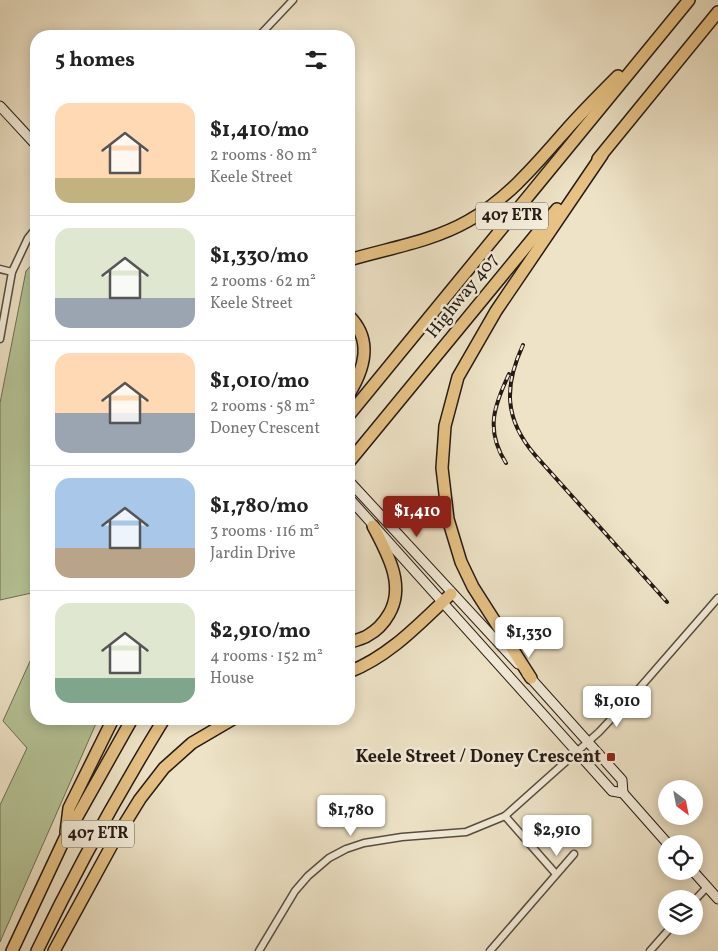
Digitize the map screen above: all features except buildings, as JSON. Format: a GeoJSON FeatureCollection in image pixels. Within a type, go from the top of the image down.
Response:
{"type":"FeatureCollection","features":[{"type":"Feature","properties":{"kind":"highway","name":"Highway 407"},"geometry":{"type":"LineString","coordinates":[[355,408],[689,0]]}},
{"type":"Feature","properties":{"kind":"highway","name":"Highway 407"},"geometry":{"type":"LineString","coordinates":[[355,454],[718,12]]}},
{"type":"Feature","properties":{"kind":"highway"},"geometry":{"type":"LineString","coordinates":[[355,258],[448,231],[469,221],[488,208],[529,172],[592,102],[675,17]]}},
{"type":"Feature","properties":{"kind":"highway"},"geometry":{"type":"LineString","coordinates":[[531,678],[478,594],[461,562],[448,519],[442,468],[445,426],[458,377],[491,319],[602,155]]}},
{"type":"Feature","properties":{"kind":"highway"},"geometry":{"type":"LineString","coordinates":[[355,325],[362,335],[364,354],[362,369],[355,382]]}},
{"type":"Feature","properties":{"kind":"highway"},"geometry":{"type":"LineString","coordinates":[[355,463],[374,430]]}},
{"type":"Feature","properties":{"kind":"highway"},"geometry":{"type":"LineString","coordinates":[[355,641],[368,636],[384,623],[394,606],[396,588],[394,571],[374,526]]}},
{"type":"Feature","properties":{"kind":"highway"},"geometry":{"type":"LineString","coordinates":[[355,669],[392,648],[452,594]]}},
{"type":"Feature","properties":{"kind":"highway"},"geometry":{"type":"LineString","coordinates":[[64,840],[69,808],[110,725]]}},
{"type":"Feature","properties":{"kind":"highway","name":"407 ETR"},"geometry":{"type":"LineString","coordinates":[[12,951],[64,840],[129,725]]}},
{"type":"Feature","properties":{"kind":"highway","name":"407 ETR"},"geometry":{"type":"LineString","coordinates":[[37,951],[57,909],[106,818],[160,725]]}},
{"type":"Feature","properties":{"kind":"highway"},"geometry":{"type":"LineString","coordinates":[[54,951],[114,841],[140,799],[164,768],[192,743],[223,725]]}},
{"type":"Feature","properties":{"kind":"main road"},"geometry":{"type":"LineString","coordinates":[[0,106],[30,138]]}},
{"type":"Feature","properties":{"kind":"main road"},"geometry":{"type":"LineString","coordinates":[[355,487],[531,678],[622,780],[623,793],[660,835]]}},
{"type":"Feature","properties":{"kind":"main road"},"geometry":{"type":"LineString","coordinates":[[355,505],[612,791],[623,793]]}},
{"type":"Feature","properties":{"kind":"main road"},"geometry":{"type":"LineString","coordinates":[[701,880],[718,899]]}},
{"type":"Feature","properties":{"kind":"street"},"geometry":{"type":"LineString","coordinates":[[265,30],[293,0]]}},
{"type":"Feature","properties":{"kind":"street"},"geometry":{"type":"LineString","coordinates":[[0,339],[12,272],[30,236]]}},
{"type":"Feature","properties":{"kind":"street"},"geometry":{"type":"LineString","coordinates":[[0,269],[12,272]]}},
{"type":"Feature","properties":{"kind":"street"},"geometry":{"type":"LineString","coordinates":[[259,951],[295,891],[308,876],[329,858],[346,849],[364,843],[402,837],[466,832],[505,816],[588,742],[630,699],[718,598]]}},
{"type":"Feature","properties":{"kind":"street"},"geometry":{"type":"LineString","coordinates":[[505,816],[556,874]]}},
{"type":"Feature","properties":{"kind":"street"},"geometry":{"type":"LineString","coordinates":[[490,951],[574,854]]}},
{"type":"Feature","properties":{"kind":"street"},"geometry":{"type":"LineString","coordinates":[[703,891],[707,887]]}},
{"type":"Feature","properties":{"kind":"street"},"geometry":{"type":"LineString","coordinates":[[650,951],[664,935]]}},
{"type":"Feature","properties":{"kind":"green space"},"geometry":{"type":"Polygon","coordinates":[[[30,267],[30,593],[0,600],[0,403],[26,271],[30,267]]]}},
{"type":"Feature","properties":{"kind":"green space"},"geometry":{"type":"Polygon","coordinates":[[[30,661],[30,725],[95,725],[0,942],[0,805],[27,748],[3,721],[30,661]]]}},
{"type":"Feature","properties":{"kind":"railway"},"geometry":{"type":"LineString","coordinates":[[523,345],[512,374],[510,388],[510,402],[517,428],[535,455],[667,602]]}},
{"type":"Feature","properties":{"kind":"railway"},"geometry":{"type":"LineString","coordinates":[[506,463],[499,451],[496,440],[494,418],[499,397],[509,374]]}},
{"type":"Feature","properties":{"kind":"place","name":"Keele Street / Doney Crescent"},"geometry":{"type":"Point","coordinates":[611,757]}}]}
